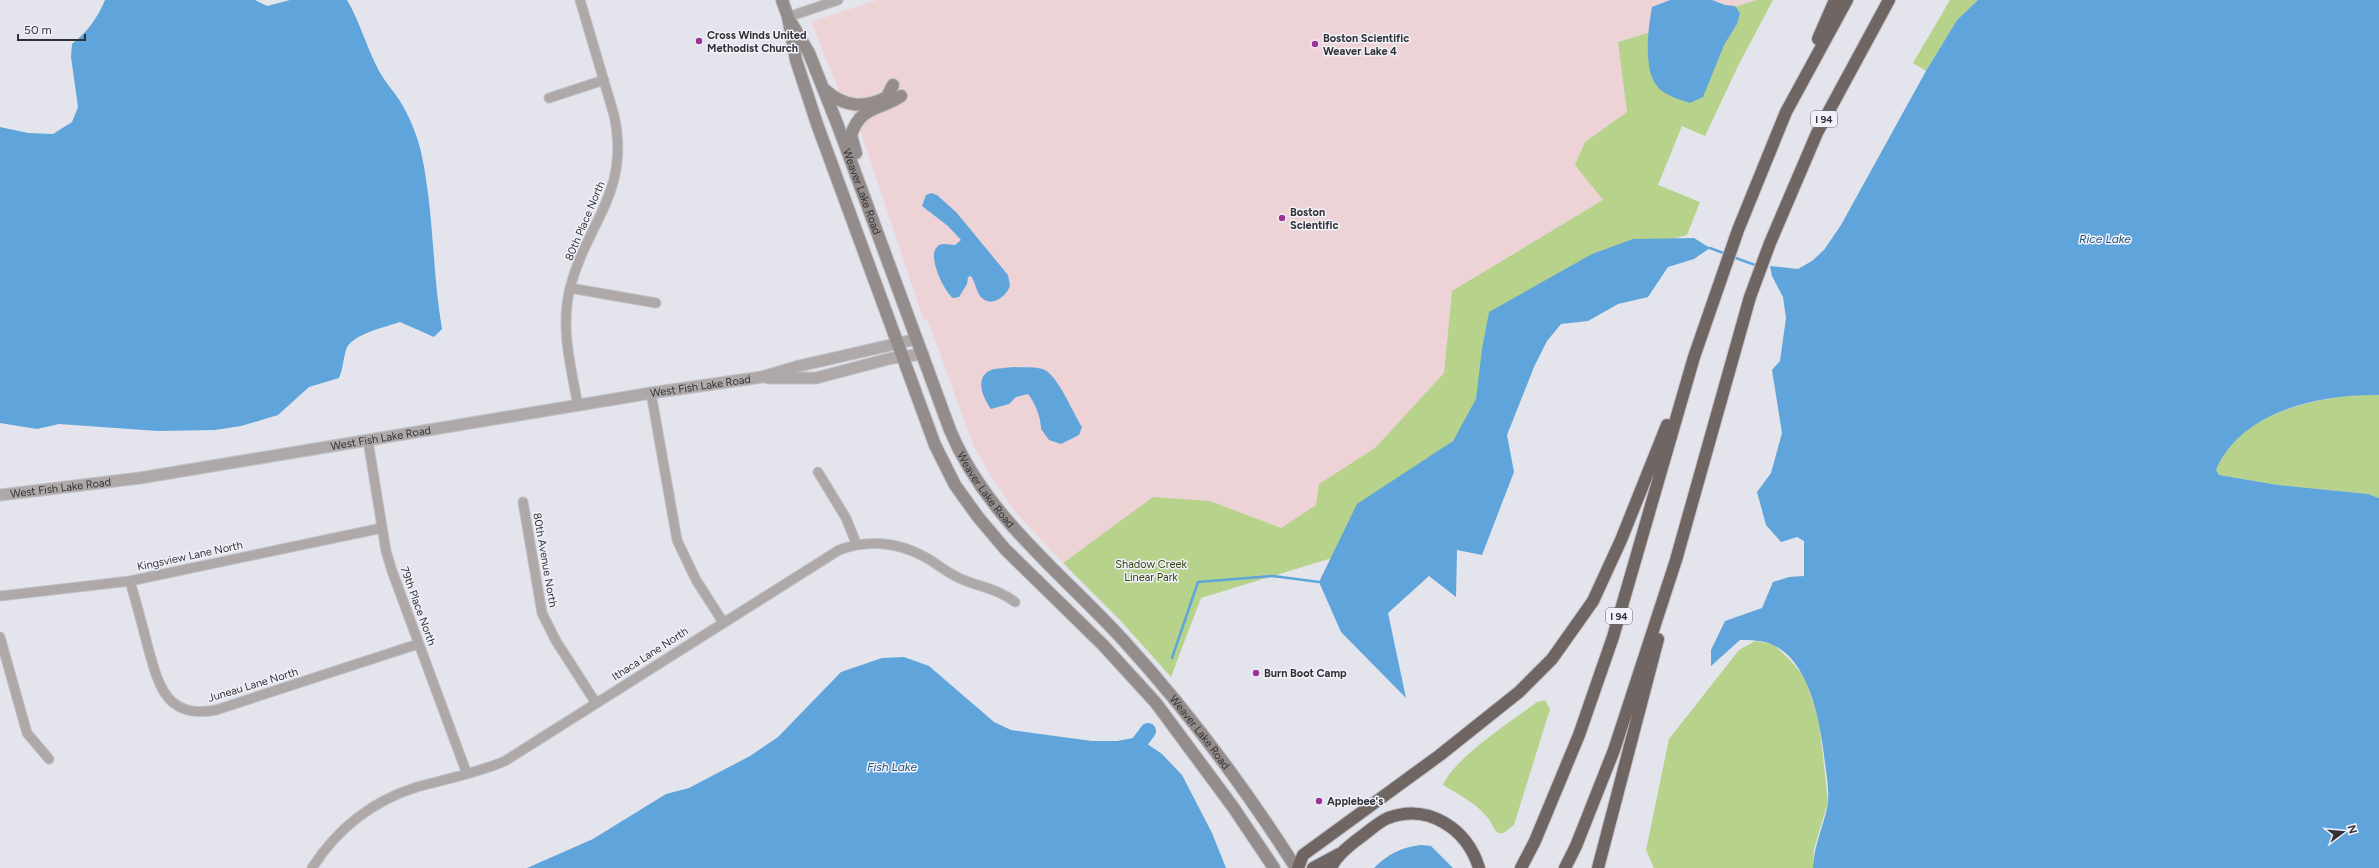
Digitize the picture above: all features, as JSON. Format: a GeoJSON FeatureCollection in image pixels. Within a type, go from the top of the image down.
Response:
{"type":"FeatureCollection","features":[{"type":"Feature","properties":{"kind":"highway"},"geometry":{"type":"LineString","coordinates":[[1786,112],[1835,0]]}},
{"type":"Feature","properties":{"kind":"highway","name":"I 94"},"geometry":{"type":"LineString","coordinates":[[1521,868],[1535,841],[1584,721],[1613,637],[1694,357],[1738,230],[1786,112],[1847,0]]}},
{"type":"Feature","properties":{"kind":"highway","name":"I 94"},"geometry":{"type":"LineString","coordinates":[[1565,868],[1576,846],[1614,750],[1676,560],[1750,297],[1770,243],[1817,133],[1889,0]]}},
{"type":"Feature","properties":{"kind":"highway"},"geometry":{"type":"LineString","coordinates":[[1297,868],[1302,855],[1440,754],[1519,692],[1552,659],[1578,623],[1596,594],[1622,540],[1694,357]]}},
{"type":"Feature","properties":{"kind":"highway"},"geometry":{"type":"LineString","coordinates":[[1598,868],[1648,681],[1676,560]]}},
{"type":"Feature","properties":{"kind":"highway"},"geometry":{"type":"LineString","coordinates":[[1313,868],[1345,850],[1387,819],[1395,811],[1409,806],[1430,808],[1448,815],[1466,829],[1478,846],[1486,868]]}},
{"type":"Feature","properties":{"kind":"highway"},"geometry":{"type":"LineString","coordinates":[[1387,819],[1416,814],[1444,822],[1458,831],[1468,843],[1479,868]]}},
{"type":"Feature","properties":{"kind":"highway"},"geometry":{"type":"LineString","coordinates":[[1331,868],[1345,850]]}},
{"type":"Feature","properties":{"kind":"main road","name":"Weaver Lake Road"},"geometry":{"type":"LineString","coordinates":[[782,0],[788,17],[796,60],[810,102],[902,356],[935,444],[950,476],[967,503],[1006,549],[1103,645],[1156,703],[1228,800],[1274,868]]}},
{"type":"Feature","properties":{"kind":"main road","name":"Weaver Lake Road"},"geometry":{"type":"LineString","coordinates":[[788,17],[809,52],[824,89],[956,445],[968,469],[983,492],[1014,529],[1108,624],[1160,681],[1240,785],[1297,868]]}},
{"type":"Feature","properties":{"kind":"main road"},"geometry":{"type":"LineString","coordinates":[[824,89],[835,98],[847,104],[858,106],[887,97],[893,86]]}},
{"type":"Feature","properties":{"kind":"main road"},"geometry":{"type":"LineString","coordinates":[[863,192],[860,163],[852,140],[854,127],[867,111],[891,103],[901,96]]}},
{"type":"Feature","properties":{"kind":"street","name":"80th Place North"},"geometry":{"type":"LineString","coordinates":[[578,406],[566,333],[566,311],[570,288],[615,180],[619,158],[618,134],[604,80],[580,0]]}},
{"type":"Feature","properties":{"kind":"street"},"geometry":{"type":"LineString","coordinates":[[788,17],[838,0]]}},
{"type":"Feature","properties":{"kind":"street"},"geometry":{"type":"LineString","coordinates":[[549,98],[604,80]]}},
{"type":"Feature","properties":{"kind":"street"},"geometry":{"type":"LineString","coordinates":[[570,288],[656,303]]}},
{"type":"Feature","properties":{"kind":"street","name":"West Fish Lake Road"},"geometry":{"type":"LineString","coordinates":[[0,495],[140,478],[762,377],[897,342],[917,339]]}},
{"type":"Feature","properties":{"kind":"street","name":"West Fish Lake Road"},"geometry":{"type":"LineString","coordinates":[[762,377],[790,380],[816,378],[902,356],[923,354]]}},
{"type":"Feature","properties":{"kind":"street"},"geometry":{"type":"LineString","coordinates":[[651,394],[677,540],[696,580],[722,622]]}},
{"type":"Feature","properties":{"kind":"street","name":"79th Place North"},"geometry":{"type":"LineString","coordinates":[[368,441],[382,528],[392,571],[467,774]]}},
{"type":"Feature","properties":{"kind":"street"},"geometry":{"type":"LineString","coordinates":[[818,472],[846,518],[856,543]]}},
{"type":"Feature","properties":{"kind":"street","name":"80th Avenue North"},"geometry":{"type":"LineString","coordinates":[[523,502],[542,613],[556,641],[596,703]]}},
{"type":"Feature","properties":{"kind":"street","name":"Kingsview Lane North"},"geometry":{"type":"LineString","coordinates":[[0,596],[130,581],[382,528]]}},
{"type":"Feature","properties":{"kind":"street","name":"Ithaca Lane North"},"geometry":{"type":"LineString","coordinates":[[312,868],[338,835],[373,806],[415,788],[467,774],[504,761],[825,558],[856,543],[884,544],[908,548],[959,578],[1000,591],[1015,602]]}},
{"type":"Feature","properties":{"kind":"street","name":"Juneau Lane North"},"geometry":{"type":"LineString","coordinates":[[130,581],[162,690],[179,707],[190,711],[202,713],[216,710],[418,644]]}},
{"type":"Feature","properties":{"kind":"street"},"geometry":{"type":"LineString","coordinates":[[0,637],[26,733],[49,759]]}},
{"type":"Feature","properties":{"kind":"shaded area"},"geometry":{"type":"Polygon","coordinates":[[[877,0],[1757,0],[1618,42],[1627,112],[1585,142],[1603,200],[1452,291],[1444,373],[1375,448],[1320,484],[1316,505],[1281,528],[1210,501],[1153,497],[1063,563],[1017,514],[992,478],[974,447],[928,321],[923,318],[862,136],[846,99],[839,91],[811,22],[877,0]]]}},
{"type":"Feature","properties":{"kind":"green space","name":"Shadow Creek Linear Park"},"geometry":{"type":"Polygon","coordinates":[[[1757,0],[1773,0],[1739,64],[1705,136],[1682,126],[1658,185],[1700,202],[1687,235],[1612,256],[1358,550],[1201,598],[1171,677],[1119,619],[1063,563],[1153,497],[1210,501],[1281,528],[1316,505],[1319,484],[1375,448],[1444,373],[1452,291],[1603,200],[1575,165],[1585,142],[1627,112],[1618,42],[1757,0]]]}},
{"type":"Feature","properties":{"kind":"green space"},"geometry":{"type":"Polygon","coordinates":[[[1950,0],[1978,0],[1957,20],[1926,71],[1913,63],[1950,0]]]}},
{"type":"Feature","properties":{"kind":"green space"},"geometry":{"type":"Polygon","coordinates":[[[2357,395],[2379,395],[2379,498],[2368,494],[2278,485],[2219,475],[2216,470],[2226,451],[2240,436],[2256,424],[2275,414],[2295,407],[2316,401],[2357,395]]]}},
{"type":"Feature","properties":{"kind":"green space"},"geometry":{"type":"Polygon","coordinates":[[[1755,641],[1773,644],[1791,661],[1805,678],[1819,721],[1828,802],[1814,849],[1813,868],[1654,868],[1646,850],[1669,739],[1739,650],[1755,641]]]}},
{"type":"Feature","properties":{"kind":"green space"},"geometry":{"type":"Polygon","coordinates":[[[1545,700],[1550,709],[1514,825],[1504,833],[1498,833],[1494,829],[1489,819],[1478,807],[1443,785],[1449,774],[1459,763],[1485,740],[1537,702],[1545,700]]]}},
{"type":"Feature","properties":{"kind":"water"},"geometry":{"type":"Polygon","coordinates":[[[105,0],[255,0],[267,6],[290,0],[347,0],[356,17],[378,69],[407,113],[419,145],[425,174],[431,218],[436,285],[442,329],[434,337],[400,322],[369,332],[354,340],[349,345],[346,350],[339,378],[309,387],[278,415],[241,426],[215,430],[158,431],[59,424],[37,429],[0,423],[0,127],[28,133],[53,134],[72,122],[78,107],[71,57],[72,44],[92,24],[105,0]]]}},
{"type":"Feature","properties":{"kind":"water"},"geometry":{"type":"Polygon","coordinates":[[[1670,0],[1712,0],[1725,5],[1735,6],[1740,13],[1737,24],[1724,45],[1703,97],[1690,103],[1672,97],[1663,92],[1657,86],[1653,79],[1648,59],[1648,37],[1652,7],[1670,0]]]}},
{"type":"Feature","properties":{"kind":"water","name":"Rice Lake"},"geometry":{"type":"Polygon","coordinates":[[[1978,0],[2379,0],[2379,395],[2357,395],[2309,402],[2264,420],[2244,433],[2228,450],[2216,470],[2219,475],[2278,485],[2368,494],[2379,498],[2379,868],[1813,868],[1815,851],[1828,803],[1828,794],[1821,732],[1812,697],[1805,680],[1797,666],[1786,653],[1769,643],[1761,641],[1740,640],[1711,666],[1711,650],[1725,621],[1762,608],[1773,582],[1789,577],[1804,576],[1804,541],[1797,537],[1781,542],[1766,525],[1757,492],[1771,473],[1782,433],[1772,370],[1780,361],[1786,318],[1783,297],[1772,276],[1770,266],[1798,269],[1812,261],[1824,250],[1841,225],[1926,71],[1957,20],[1978,0]]]}},
{"type":"Feature","properties":{"kind":"water"},"geometry":{"type":"Polygon","coordinates":[[[931,193],[937,195],[956,212],[1008,275],[1010,286],[1005,294],[997,300],[984,300],[980,296],[971,276],[968,277],[967,284],[959,297],[953,298],[945,288],[935,265],[934,251],[939,245],[955,245],[961,240],[948,226],[922,206],[926,195],[931,193]]]}},
{"type":"Feature","properties":{"kind":"water"},"geometry":{"type":"Polygon","coordinates":[[[1694,238],[1710,248],[1694,259],[1668,267],[1648,297],[1618,304],[1588,321],[1561,324],[1547,341],[1534,367],[1507,435],[1514,472],[1482,555],[1457,550],[1456,597],[1429,576],[1388,613],[1406,698],[1341,632],[1319,582],[1357,504],[1453,441],[1476,399],[1482,349],[1489,312],[1592,254],[1633,239],[1694,238]]]}},
{"type":"Feature","properties":{"kind":"water"},"geometry":{"type":"Polygon","coordinates":[[[1014,367],[1038,368],[1045,370],[1050,374],[1060,388],[1082,427],[1079,435],[1061,444],[1049,440],[1041,429],[1037,410],[1028,394],[1016,397],[1009,404],[991,409],[983,394],[981,383],[982,378],[991,370],[1014,367]]]}},
{"type":"Feature","properties":{"kind":"water","name":"Fish Lake"},"geometry":{"type":"Polygon","coordinates":[[[904,657],[929,666],[994,722],[1011,730],[1092,741],[1117,741],[1133,738],[1146,743],[1162,754],[1182,775],[1212,833],[1226,868],[527,868],[593,839],[666,794],[689,788],[750,756],[778,737],[841,672],[882,658],[904,657]]]}},
{"type":"Feature","properties":{"kind":"water"},"geometry":{"type":"Polygon","coordinates":[[[1421,845],[1431,846],[1453,868],[1374,868],[1401,849],[1421,845]]]}},
{"type":"Feature","properties":{"kind":"waterway"},"geometry":{"type":"LineString","coordinates":[[1710,248],[1726,254]]}},
{"type":"Feature","properties":{"kind":"waterway"},"geometry":{"type":"LineString","coordinates":[[1733,257],[1758,266]]}},
{"type":"Feature","properties":{"kind":"waterway"},"geometry":{"type":"LineString","coordinates":[[1172,658],[1198,582],[1273,576],[1319,582]]}},
{"type":"Feature","properties":{"kind":"waterway"},"geometry":{"type":"LineString","coordinates":[[1128,758],[1148,731]]}},
{"type":"Feature","properties":{"kind":"place","name":"Cross Winds United Methodist Church"},"geometry":{"type":"Point","coordinates":[699,41]}},
{"type":"Feature","properties":{"kind":"place","name":"Boston Scientific Weaver Lake 4"},"geometry":{"type":"Point","coordinates":[1315,44]}},
{"type":"Feature","properties":{"kind":"place","name":"Boston Scientific"},"geometry":{"type":"Point","coordinates":[1282,218]}},
{"type":"Feature","properties":{"kind":"place","name":"Burn Boot Camp"},"geometry":{"type":"Point","coordinates":[1256,673]}},
{"type":"Feature","properties":{"kind":"place","name":"Applebee's"},"geometry":{"type":"Point","coordinates":[1319,801]}}]}
